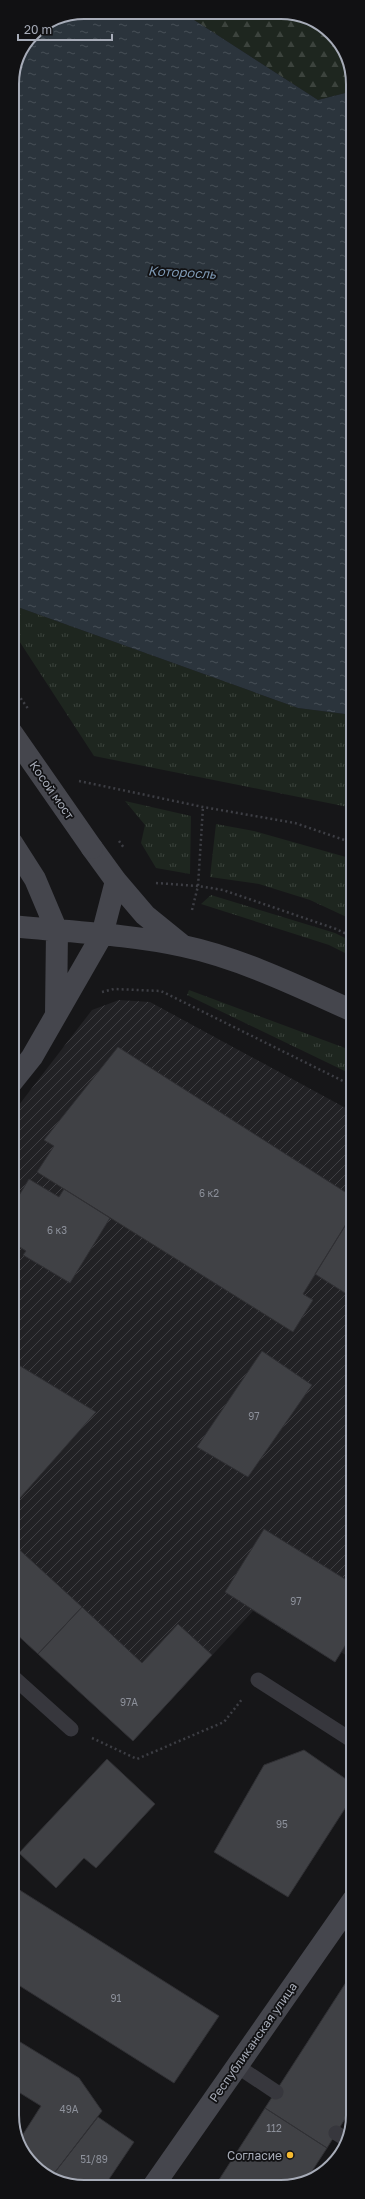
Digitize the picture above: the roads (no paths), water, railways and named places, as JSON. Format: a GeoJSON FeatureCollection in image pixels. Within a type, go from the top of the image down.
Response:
{"type":"FeatureCollection","features":[{"type":"Feature","properties":{"kind":"main road","name":"Косой мост"},"geometry":{"type":"LineString","coordinates":[[19,743],[116,881],[145,915],[183,946]]}},
{"type":"Feature","properties":{"kind":"main road"},"geometry":{"type":"LineString","coordinates":[[19,854],[35,879],[57,931],[56,1017]]}},
{"type":"Feature","properties":{"kind":"main road"},"geometry":{"type":"LineString","coordinates":[[19,1073],[32,1056],[56,1017],[102,934],[116,881]]}},
{"type":"Feature","properties":{"kind":"main road"},"geometry":{"type":"LineString","coordinates":[[19,927],[102,934],[183,946],[222,957],[288,982],[346,1008]]}},
{"type":"Feature","properties":{"kind":"main road","name":"Республиканская улица"},"geometry":{"type":"LineString","coordinates":[[158,2180],[346,1910]]}},
{"type":"Feature","properties":{"kind":"lane"},"geometry":{"type":"LineString","coordinates":[[258,1680],[346,1737]]}},
{"type":"Feature","properties":{"kind":"lane"},"geometry":{"type":"LineString","coordinates":[[19,1682],[71,1729]]}},
{"type":"Feature","properties":{"kind":"lane"},"geometry":{"type":"LineString","coordinates":[[237,2066],[276,2092]]}},
{"type":"Feature","properties":{"kind":"water","name":"Которосль"},"geometry":{"type":"Polygon","coordinates":[[[84,19],[193,19],[318,100],[346,93],[346,714],[298,708],[19,608],[19,84],[20,72],[24,59],[30,48],[38,38],[59,24],[72,20],[84,19]]]}},
{"type":"Feature","properties":{"kind":"place","name":"Согласие"},"geometry":{"type":"Point","coordinates":[290,2155]}}]}
